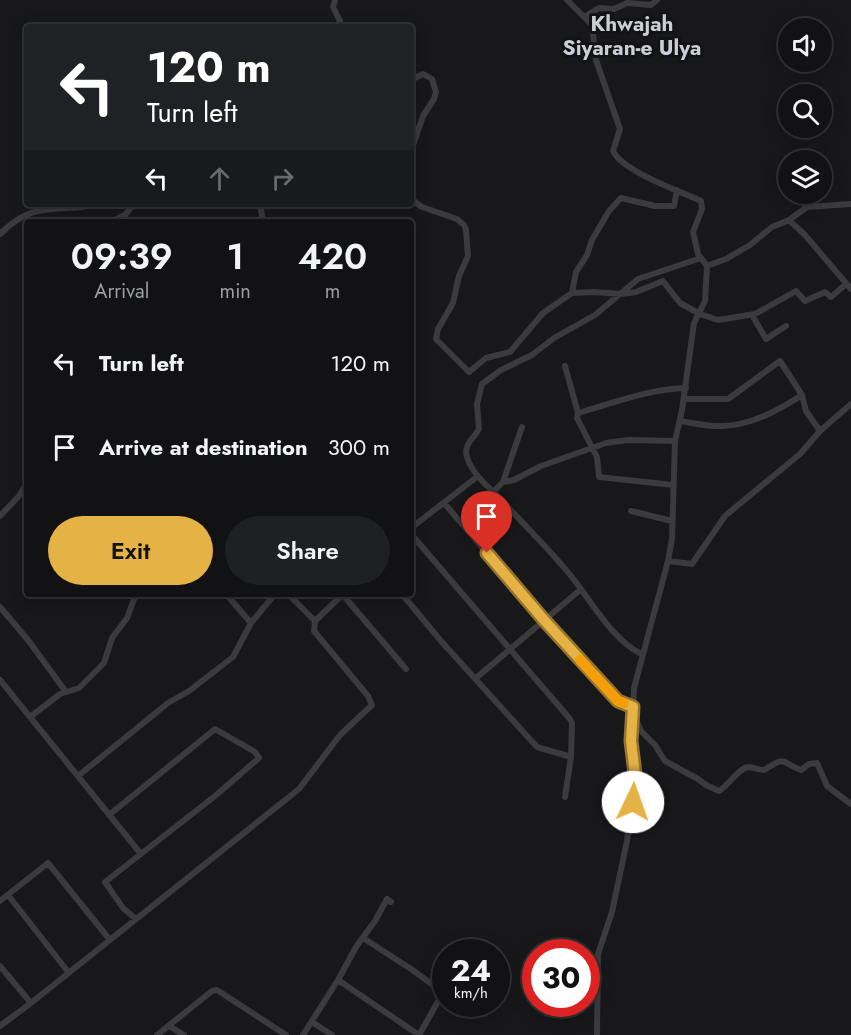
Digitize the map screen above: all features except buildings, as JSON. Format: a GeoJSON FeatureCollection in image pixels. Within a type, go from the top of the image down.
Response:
{"type":"FeatureCollection","features":[{"type":"Feature","properties":{"kind":"street"},"geometry":{"type":"LineString","coordinates":[[335,0],[333,7],[340,21],[339,24]]}},
{"type":"Feature","properties":{"kind":"street"},"geometry":{"type":"LineString","coordinates":[[567,0],[592,25],[596,60],[621,129],[613,151],[617,159],[701,201],[702,209],[693,232],[698,254],[707,266],[705,301],[700,314],[693,323],[691,348],[687,360],[686,388],[675,441],[668,561],[634,688],[631,741],[636,782],[627,841],[612,912],[598,954],[597,1035]]}},
{"type":"Feature","properties":{"kind":"street"},"geometry":{"type":"LineString","coordinates":[[584,17],[599,8],[614,9],[627,3],[647,5],[657,0]]}},
{"type":"Feature","properties":{"kind":"street"},"geometry":{"type":"LineString","coordinates":[[414,79],[423,74],[432,79],[436,92],[423,116],[414,142]]}},
{"type":"Feature","properties":{"kind":"street"},"geometry":{"type":"LineString","coordinates":[[572,293],[576,272],[587,255],[592,240],[609,211],[621,198],[655,206],[675,206],[676,190]]}},
{"type":"Feature","properties":{"kind":"street"},"geometry":{"type":"LineString","coordinates":[[414,202],[457,219],[466,230],[468,256],[459,276],[453,303],[438,329],[436,339],[469,372],[486,358],[510,352],[543,313],[572,293],[621,294],[636,292],[663,281],[680,303],[700,314],[718,320],[752,315],[796,291],[805,301],[825,292],[831,297],[849,287],[806,235],[789,220]]}},
{"type":"Feature","properties":{"kind":"street"},"geometry":{"type":"LineString","coordinates":[[707,266],[726,260],[750,245],[772,227],[789,220],[807,207],[851,204]]}},
{"type":"Feature","properties":{"kind":"street"},"geometry":{"type":"LineString","coordinates":[[0,234],[15,219],[35,210],[82,207]]}},
{"type":"Feature","properties":{"kind":"street"},"geometry":{"type":"LineString","coordinates":[[117,219],[125,215],[132,207]]}},
{"type":"Feature","properties":{"kind":"street"},"geometry":{"type":"LineString","coordinates":[[643,655],[632,650],[620,639],[576,582],[478,476],[466,456],[467,444],[478,429],[477,404],[482,384],[501,370],[531,355],[595,315],[638,279],[701,258]]}},
{"type":"Feature","properties":{"kind":"street"},"geometry":{"type":"LineString","coordinates":[[752,315],[766,339],[786,326]]}},
{"type":"Feature","properties":{"kind":"street"},"geometry":{"type":"LineString","coordinates":[[684,399],[728,399],[780,361],[802,395],[806,411],[820,431]]}},
{"type":"Feature","properties":{"kind":"street"},"geometry":{"type":"LineString","coordinates":[[564,366],[578,413],[577,418],[597,457],[599,477],[674,485]]}},
{"type":"Feature","properties":{"kind":"street"},"geometry":{"type":"LineString","coordinates":[[578,413],[635,396],[686,388]]}},
{"type":"Feature","properties":{"kind":"street"},"geometry":{"type":"LineString","coordinates":[[680,421],[722,426],[744,422],[779,410],[802,395]]}},
{"type":"Feature","properties":{"kind":"street"},"geometry":{"type":"LineString","coordinates":[[668,561],[692,564],[725,516],[800,454],[820,431],[851,404]]}},
{"type":"Feature","properties":{"kind":"street"},"geometry":{"type":"LineString","coordinates":[[494,491],[503,482],[522,427]]}},
{"type":"Feature","properties":{"kind":"street"},"geometry":{"type":"LineString","coordinates":[[503,482],[514,480],[541,466],[606,443],[628,440],[675,441]]}},
{"type":"Feature","properties":{"kind":"street"},"geometry":{"type":"LineString","coordinates":[[414,526],[478,476]]}},
{"type":"Feature","properties":{"kind":"street"},"geometry":{"type":"LineString","coordinates":[[0,516],[24,488]]}},
{"type":"Feature","properties":{"kind":"street"},"geometry":{"type":"LineString","coordinates":[[444,503],[544,620],[618,701],[633,710],[641,731],[655,745],[665,761],[719,791],[727,787],[742,770],[748,767],[764,770],[786,760],[801,770],[809,764],[817,763],[827,786],[851,804]]}},
{"type":"Feature","properties":{"kind":"street"},"geometry":{"type":"LineString","coordinates":[[631,511],[672,521]]}},
{"type":"Feature","properties":{"kind":"street"},"geometry":{"type":"LineString","coordinates":[[414,537],[570,719],[572,723],[571,757],[565,797]]}},
{"type":"Feature","properties":{"kind":"street"},"geometry":{"type":"LineString","coordinates":[[476,678],[580,590]]}},
{"type":"Feature","properties":{"kind":"street"},"geometry":{"type":"LineString","coordinates":[[30,717],[60,694],[79,688],[104,663],[112,638],[127,618],[135,597]]}},
{"type":"Feature","properties":{"kind":"street"},"geometry":{"type":"LineString","coordinates":[[229,597],[251,623]]}},
{"type":"Feature","properties":{"kind":"street"},"geometry":{"type":"LineString","coordinates":[[78,776],[168,703],[189,691],[233,657],[251,623],[273,597]]}},
{"type":"Feature","properties":{"kind":"street"},"geometry":{"type":"LineString","coordinates":[[291,597],[315,621]]}},
{"type":"Feature","properties":{"kind":"street"},"geometry":{"type":"LineString","coordinates":[[0,1026],[298,789],[340,735],[372,705],[368,696],[314,631],[315,621],[341,597]]}},
{"type":"Feature","properties":{"kind":"street"},"geometry":{"type":"LineString","coordinates":[[345,597],[406,669]]}},
{"type":"Feature","properties":{"kind":"street"},"geometry":{"type":"LineString","coordinates":[[404,597],[537,747],[571,757]]}},
{"type":"Feature","properties":{"kind":"street"},"geometry":{"type":"LineString","coordinates":[[0,607],[47,664],[66,692]]}},
{"type":"Feature","properties":{"kind":"street"},"geometry":{"type":"LineString","coordinates":[[0,680],[141,854]]}},
{"type":"Feature","properties":{"kind":"street"},"geometry":{"type":"LineString","coordinates":[[109,815],[215,729],[255,752],[259,758],[215,796],[105,882],[123,908],[136,919]]}},
{"type":"Feature","properties":{"kind":"street"},"geometry":{"type":"LineString","coordinates":[[0,901],[48,863],[110,940]]}},
{"type":"Feature","properties":{"kind":"street"},"geometry":{"type":"LineString","coordinates":[[8,895],[69,973]]}},
{"type":"Feature","properties":{"kind":"street"},"geometry":{"type":"LineString","coordinates":[[303,1035],[387,899],[391,902]]}},
{"type":"Feature","properties":{"kind":"street"},"geometry":{"type":"LineString","coordinates":[[363,938],[432,983]]}},
{"type":"Feature","properties":{"kind":"street"},"geometry":{"type":"LineString","coordinates":[[0,966],[31,1003]]}},
{"type":"Feature","properties":{"kind":"street"},"geometry":{"type":"LineString","coordinates":[[338,980],[419,1035],[432,1013]]}},
{"type":"Feature","properties":{"kind":"street"},"geometry":{"type":"LineString","coordinates":[[157,1035],[212,991],[217,990],[286,1035]]}},
{"type":"Feature","properties":{"kind":"street"},"geometry":{"type":"LineString","coordinates":[[312,1022],[332,1035]]}},
{"type":"Feature","properties":{"kind":"street"},"geometry":{"type":"LineString","coordinates":[[170,1026],[184,1035]]}},
{"type":"Feature","properties":{"kind":"slow traffic"},"geometry":{"type":"LineString","coordinates":[[580,660],[618,701],[624,703]]}},
{"type":"Feature","properties":{"kind":"district","name":"Khwajah Siyaran-e Ulya"},"geometry":{"type":"Point","coordinates":[632,36]}},
{"type":"Feature","properties":{"kind":"route"},"geometry":{"type":"LineString","coordinates":[[487,553],[618,701],[633,707],[631,741],[636,782],[633,802]]}}]}
